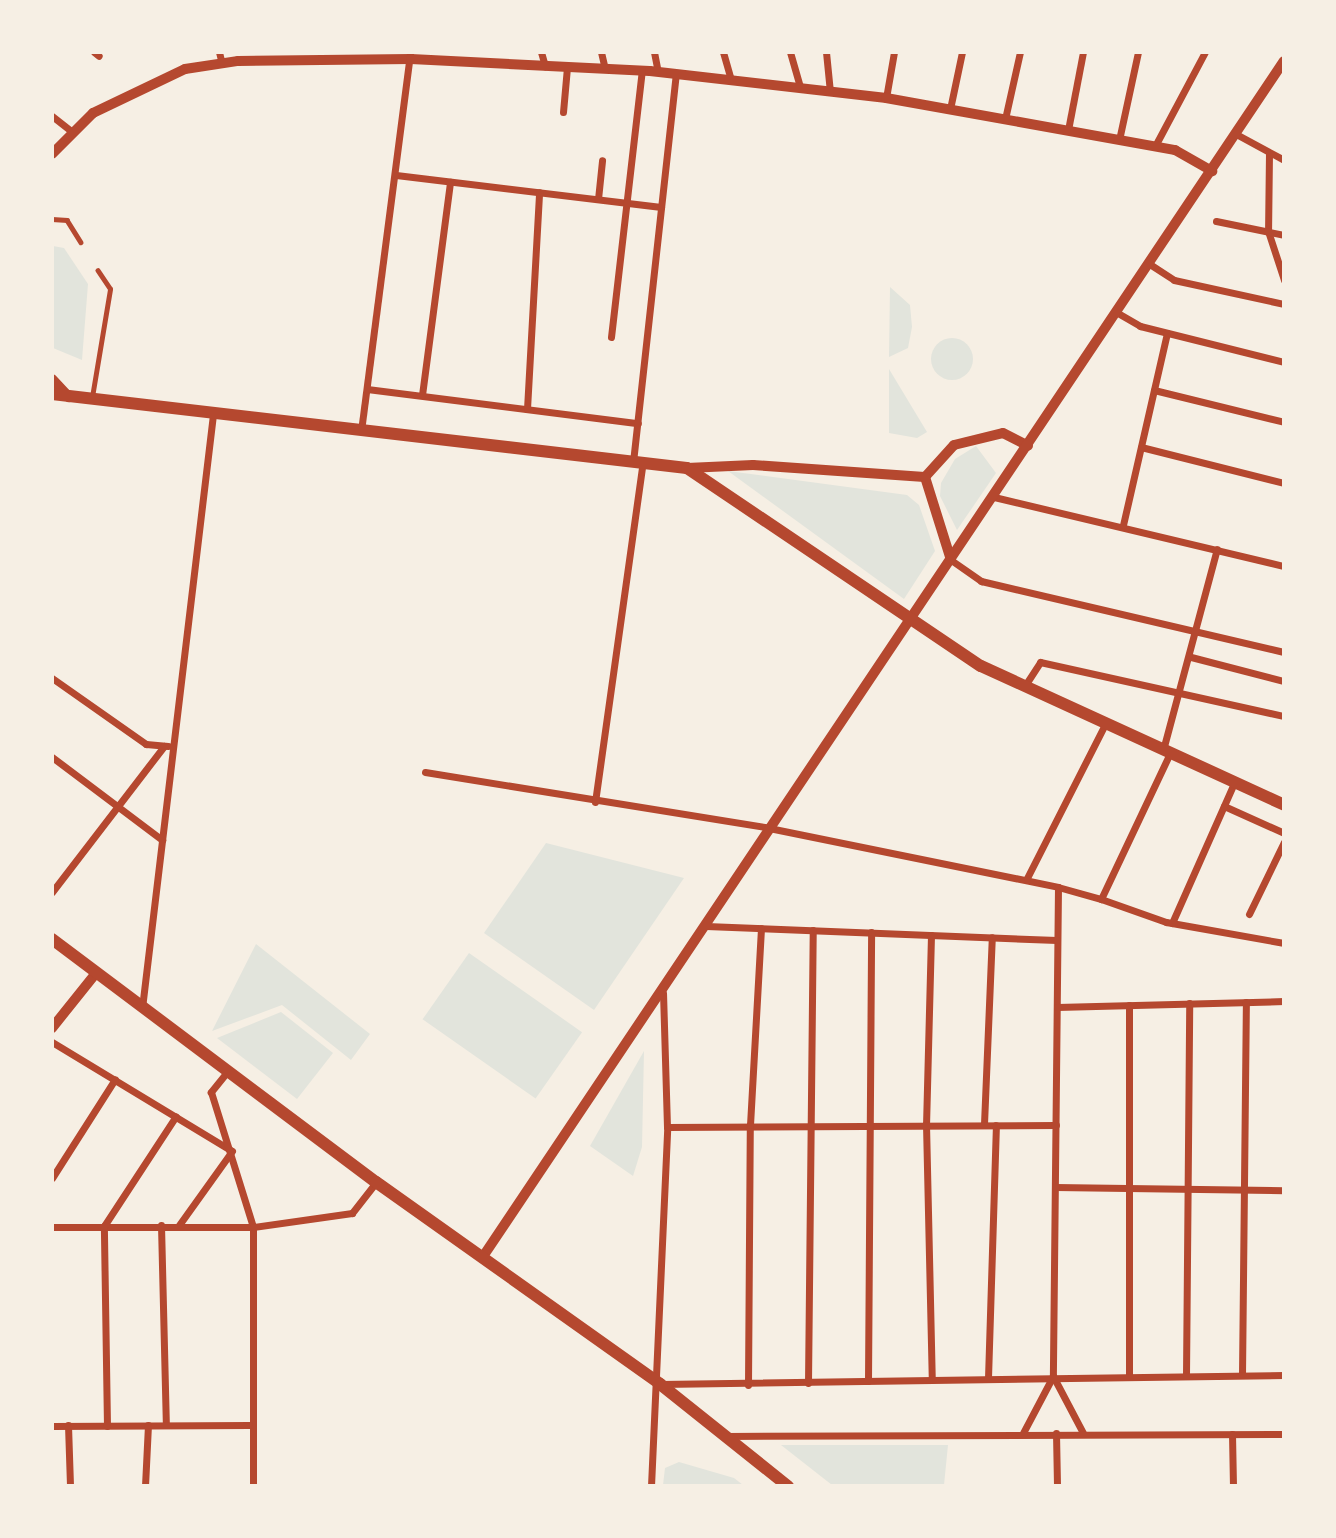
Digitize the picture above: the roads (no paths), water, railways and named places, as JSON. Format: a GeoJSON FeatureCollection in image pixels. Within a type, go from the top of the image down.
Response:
{"type":"FeatureCollection","features":[{"type":"Feature","properties":{"kind":"main road"},"geometry":{"type":"LineString","coordinates":[[52,394],[91,401],[687,468],[908,621],[1024,687],[1283,805]]}},
{"type":"Feature","properties":{"kind":"main road"},"geometry":{"type":"LineString","coordinates":[[52,939],[376,1182],[484,1255],[660,1384],[788,1486]]}},
{"type":"Feature","properties":{"kind":"street"},"geometry":{"type":"LineString","coordinates":[[541,52],[545,66]]}},
{"type":"Feature","properties":{"kind":"street"},"geometry":{"type":"LineString","coordinates":[[601,52],[605,69]]}},
{"type":"Feature","properties":{"kind":"street"},"geometry":{"type":"LineString","coordinates":[[654,52],[658,72]]}},
{"type":"Feature","properties":{"kind":"street"},"geometry":{"type":"LineString","coordinates":[[723,52],[731,80]]}},
{"type":"Feature","properties":{"kind":"street"},"geometry":{"type":"LineString","coordinates":[[790,52],[800,88]]}},
{"type":"Feature","properties":{"kind":"street"},"geometry":{"type":"LineString","coordinates":[[826,52],[831,92]]}},
{"type":"Feature","properties":{"kind":"street"},"geometry":{"type":"LineString","coordinates":[[886,98],[894,52]]}},
{"type":"Feature","properties":{"kind":"street"},"geometry":{"type":"LineString","coordinates":[[950,109],[962,52]]}},
{"type":"Feature","properties":{"kind":"street"},"geometry":{"type":"LineString","coordinates":[[1005,119],[1020,52]]}},
{"type":"Feature","properties":{"kind":"street"},"geometry":{"type":"LineString","coordinates":[[1068,130],[1083,52]]}},
{"type":"Feature","properties":{"kind":"street"},"geometry":{"type":"LineString","coordinates":[[1119,140],[1138,52]]}},
{"type":"Feature","properties":{"kind":"street"},"geometry":{"type":"LineString","coordinates":[[1155,146],[1205,52]]}},
{"type":"Feature","properties":{"kind":"street"},"geometry":{"type":"LineString","coordinates":[[361,431],[411,56]]}},
{"type":"Feature","properties":{"kind":"street"},"geometry":{"type":"LineString","coordinates":[[52,154],[70,130],[133,91],[185,69],[221,58],[411,56],[658,72],[886,98],[1155,146],[1212,170]]}},
{"type":"Feature","properties":{"kind":"street"},"geometry":{"type":"LineString","coordinates":[[484,1255],[663,993],[769,828],[994,497],[1283,61]]}},
{"type":"Feature","properties":{"kind":"street"},"geometry":{"type":"LineString","coordinates":[[563,112],[567,67]]}},
{"type":"Feature","properties":{"kind":"street"},"geometry":{"type":"LineString","coordinates":[[611,337],[623,202],[642,71]]}},
{"type":"Feature","properties":{"kind":"street"},"geometry":{"type":"LineString","coordinates":[[595,802],[638,462],[638,423],[676,74]]}},
{"type":"Feature","properties":{"kind":"street"},"geometry":{"type":"LineString","coordinates":[[52,116],[70,130]]}},
{"type":"Feature","properties":{"kind":"street"},"geometry":{"type":"LineString","coordinates":[[1236,135],[1283,160]]}},
{"type":"Feature","properties":{"kind":"street"},"geometry":{"type":"LineString","coordinates":[[1269,153],[1268,231],[1283,280]]}},
{"type":"Feature","properties":{"kind":"street"},"geometry":{"type":"LineString","coordinates":[[598,199],[602,160]]}},
{"type":"Feature","properties":{"kind":"street"},"geometry":{"type":"LineString","coordinates":[[396,175],[662,207]]}},
{"type":"Feature","properties":{"kind":"street"},"geometry":{"type":"LineString","coordinates":[[422,395],[450,182]]}},
{"type":"Feature","properties":{"kind":"street"},"geometry":{"type":"LineString","coordinates":[[527,409],[539,192]]}},
{"type":"Feature","properties":{"kind":"street"},"geometry":{"type":"LineString","coordinates":[[1216,221],[1283,235]]}},
{"type":"Feature","properties":{"kind":"street"},"geometry":{"type":"LineString","coordinates":[[1147,263],[1174,280],[1283,304]]}},
{"type":"Feature","properties":{"kind":"street"},"geometry":{"type":"LineString","coordinates":[[1116,312],[1167,333],[1283,362]]}},
{"type":"Feature","properties":{"kind":"street"},"geometry":{"type":"LineString","coordinates":[[1123,525],[1167,333]]}},
{"type":"Feature","properties":{"kind":"street"},"geometry":{"type":"LineString","coordinates":[[52,379],[69,397]]}},
{"type":"Feature","properties":{"kind":"street"},"geometry":{"type":"LineString","coordinates":[[367,388],[638,423]]}},
{"type":"Feature","properties":{"kind":"street"},"geometry":{"type":"LineString","coordinates":[[1154,390],[1283,422]]}},
{"type":"Feature","properties":{"kind":"street"},"geometry":{"type":"LineString","coordinates":[[142,1009],[213,414]]}},
{"type":"Feature","properties":{"kind":"street"},"geometry":{"type":"LineString","coordinates":[[925,477],[954,445],[1003,433],[1028,446]]}},
{"type":"Feature","properties":{"kind":"street"},"geometry":{"type":"LineString","coordinates":[[1141,447],[1283,483]]}},
{"type":"Feature","properties":{"kind":"street"},"geometry":{"type":"LineString","coordinates":[[687,468],[753,465],[925,477]]}},
{"type":"Feature","properties":{"kind":"street"},"geometry":{"type":"LineString","coordinates":[[925,477],[951,560],[981,581],[1283,652]]}},
{"type":"Feature","properties":{"kind":"street"},"geometry":{"type":"LineString","coordinates":[[994,497],[1123,525],[1283,566]]}},
{"type":"Feature","properties":{"kind":"street"},"geometry":{"type":"LineString","coordinates":[[1101,899],[1166,752],[1183,693],[1217,549]]}},
{"type":"Feature","properties":{"kind":"street"},"geometry":{"type":"LineString","coordinates":[[1191,657],[1283,681]]}},
{"type":"Feature","properties":{"kind":"street"},"geometry":{"type":"LineString","coordinates":[[1024,687],[1040,662],[1283,716]]}},
{"type":"Feature","properties":{"kind":"street"},"geometry":{"type":"LineString","coordinates":[[52,678],[146,744],[175,747]]}},
{"type":"Feature","properties":{"kind":"street"},"geometry":{"type":"LineString","coordinates":[[1027,878],[1105,724]]}},
{"type":"Feature","properties":{"kind":"street"},"geometry":{"type":"LineString","coordinates":[[52,892],[120,808],[164,746]]}},
{"type":"Feature","properties":{"kind":"street"},"geometry":{"type":"LineString","coordinates":[[52,771],[56,760],[162,840]]}},
{"type":"Feature","properties":{"kind":"street"},"geometry":{"type":"LineString","coordinates":[[425,772],[595,802],[769,828],[1027,878],[1172,923],[1283,943]]}},
{"type":"Feature","properties":{"kind":"street"},"geometry":{"type":"LineString","coordinates":[[1172,923],[1234,783]]}},
{"type":"Feature","properties":{"kind":"street"},"geometry":{"type":"LineString","coordinates":[[1224,806],[1283,833]]}},
{"type":"Feature","properties":{"kind":"street"},"geometry":{"type":"LineString","coordinates":[[1249,915],[1283,842]]}},
{"type":"Feature","properties":{"kind":"street"},"geometry":{"type":"LineString","coordinates":[[1023,1433],[1053,1376],[1058,886]]}},
{"type":"Feature","properties":{"kind":"street"},"geometry":{"type":"LineString","coordinates":[[706,926],[1057,940]]}},
{"type":"Feature","properties":{"kind":"street"},"geometry":{"type":"LineString","coordinates":[[748,1385],[750,1125],[761,928]]}},
{"type":"Feature","properties":{"kind":"street"},"geometry":{"type":"LineString","coordinates":[[808,1383],[807,1123],[813,930]]}},
{"type":"Feature","properties":{"kind":"street"},"geometry":{"type":"LineString","coordinates":[[868,1381],[867,1123],[872,933]]}},
{"type":"Feature","properties":{"kind":"street"},"geometry":{"type":"LineString","coordinates":[[931,935],[926,1124],[932,1379]]}},
{"type":"Feature","properties":{"kind":"street"},"geometry":{"type":"LineString","coordinates":[[984,1124],[992,937]]}},
{"type":"Feature","properties":{"kind":"street"},"geometry":{"type":"LineString","coordinates":[[52,1028],[96,973]]}},
{"type":"Feature","properties":{"kind":"street"},"geometry":{"type":"LineString","coordinates":[[651,1486],[660,1384],[667,1127],[663,993]]}},
{"type":"Feature","properties":{"kind":"street"},"geometry":{"type":"LineString","coordinates":[[1057,1007],[1283,1001]]}},
{"type":"Feature","properties":{"kind":"street"},"geometry":{"type":"LineString","coordinates":[[1242,1375],[1246,1002]]}},
{"type":"Feature","properties":{"kind":"street"},"geometry":{"type":"LineString","coordinates":[[1186,1375],[1189,1003]]}},
{"type":"Feature","properties":{"kind":"street"},"geometry":{"type":"LineString","coordinates":[[1129,1005],[1129,1375]]}},
{"type":"Feature","properties":{"kind":"street"},"geometry":{"type":"LineString","coordinates":[[52,1042],[232,1151]]}},
{"type":"Feature","properties":{"kind":"street"},"geometry":{"type":"LineString","coordinates":[[227,1072],[211,1092],[232,1151],[253,1227],[249,1425],[253,1486]]}},
{"type":"Feature","properties":{"kind":"street"},"geometry":{"type":"LineString","coordinates":[[52,1178],[115,1079]]}},
{"type":"Feature","properties":{"kind":"street"},"geometry":{"type":"LineString","coordinates":[[107,1426],[104,1226],[176,1116]]}},
{"type":"Feature","properties":{"kind":"street"},"geometry":{"type":"LineString","coordinates":[[667,1127],[807,1123],[1056,1125]]}},
{"type":"Feature","properties":{"kind":"street"},"geometry":{"type":"LineString","coordinates":[[988,1378],[996,1125]]}},
{"type":"Feature","properties":{"kind":"street"},"geometry":{"type":"LineString","coordinates":[[179,1225],[232,1151]]}},
{"type":"Feature","properties":{"kind":"street"},"geometry":{"type":"LineString","coordinates":[[52,1227],[253,1227],[352,1213],[376,1182]]}},
{"type":"Feature","properties":{"kind":"street"},"geometry":{"type":"LineString","coordinates":[[1055,1187],[1283,1190]]}},
{"type":"Feature","properties":{"kind":"street"},"geometry":{"type":"LineString","coordinates":[[161,1225],[166,1425]]}},
{"type":"Feature","properties":{"kind":"street"},"geometry":{"type":"LineString","coordinates":[[660,1384],[748,1385],[1053,1376],[1283,1375]]}},
{"type":"Feature","properties":{"kind":"street"},"geometry":{"type":"LineString","coordinates":[[1053,1376],[1083,1433]]}},
{"type":"Feature","properties":{"kind":"street"},"geometry":{"type":"LineString","coordinates":[[145,1486],[148,1425]]}},
{"type":"Feature","properties":{"kind":"street"},"geometry":{"type":"LineString","coordinates":[[52,1426],[249,1425]]}},
{"type":"Feature","properties":{"kind":"street"},"geometry":{"type":"LineString","coordinates":[[68,1426],[70,1486]]}},
{"type":"Feature","properties":{"kind":"street"},"geometry":{"type":"LineString","coordinates":[[1056,1433],[1057,1486]]}},
{"type":"Feature","properties":{"kind":"street"},"geometry":{"type":"LineString","coordinates":[[1232,1434],[1233,1486]]}},
{"type":"Feature","properties":{"kind":"street"},"geometry":{"type":"LineString","coordinates":[[726,1436],[1283,1434]]}},
{"type":"Feature","properties":{"kind":"lane"},"geometry":{"type":"LineString","coordinates":[[52,219],[66,220],[80,242]]}},
{"type":"Feature","properties":{"kind":"lane"},"geometry":{"type":"LineString","coordinates":[[91,401],[110,289],[98,271]]}}]}
